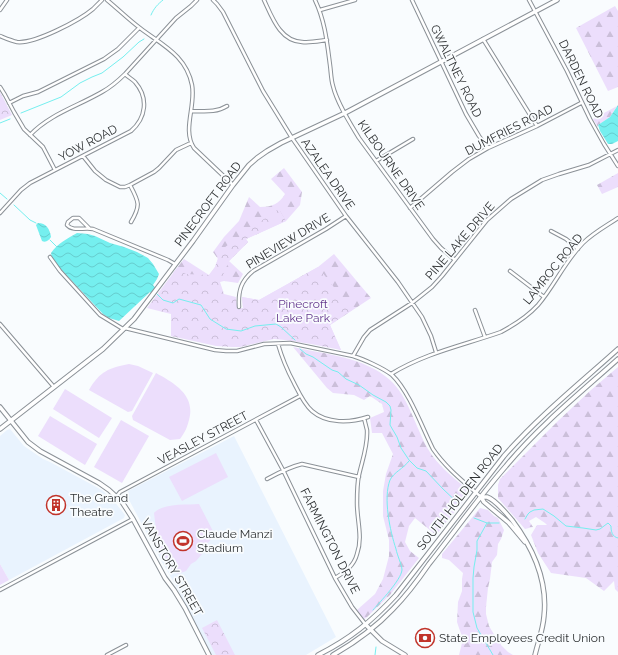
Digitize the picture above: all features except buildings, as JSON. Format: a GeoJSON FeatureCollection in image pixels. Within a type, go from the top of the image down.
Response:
{"type":"FeatureCollection","features":[{"type":"Feature","properties":{"kind":"street"},"geometry":{"type":"LineString","coordinates":[[0,10],[7,0]]}},
{"type":"Feature","properties":{"kind":"street"},"geometry":{"type":"LineString","coordinates":[[0,36],[17,42],[27,42],[38,39],[80,18],[102,0]]}},
{"type":"Feature","properties":{"kind":"street"},"geometry":{"type":"LineString","coordinates":[[107,0],[139,28],[172,51],[185,66],[192,86],[189,135],[191,143],[194,148],[233,185]]}},
{"type":"Feature","properties":{"kind":"street"},"geometry":{"type":"LineString","coordinates":[[30,135],[47,120],[109,88],[125,74],[176,18],[197,0]]}},
{"type":"Feature","properties":{"kind":"street","name":"AZALEA DRIVE"},"geometry":{"type":"LineString","coordinates":[[213,0],[223,12],[263,91],[292,138],[346,216],[398,282],[422,317],[431,336],[436,352]]}},
{"type":"Feature","properties":{"kind":"street"},"geometry":{"type":"LineString","coordinates":[[264,0],[282,32],[292,39],[302,42],[327,40]]}},
{"type":"Feature","properties":{"kind":"street","name":"KILBOURNE DRIVE"},"geometry":{"type":"LineString","coordinates":[[315,0],[320,10],[326,31],[333,86],[345,113],[359,138],[410,208],[437,244],[455,260]]}},
{"type":"Feature","properties":{"kind":"street"},"geometry":{"type":"LineString","coordinates":[[320,10],[355,0]]}},
{"type":"Feature","properties":{"kind":"street","name":"GWALTNEY ROAD"},"geometry":{"type":"LineString","coordinates":[[412,0],[466,114],[488,148]]}},
{"type":"Feature","properties":{"kind":"street","name":"DARDEN ROAD"},"geometry":{"type":"LineString","coordinates":[[529,0],[567,71],[581,103],[596,131],[618,166]]}},
{"type":"Feature","properties":{"kind":"street","name":"PINECROFT ROAD"},"geometry":{"type":"LineString","coordinates":[[0,429],[103,349],[134,319],[193,242],[233,185],[249,165],[257,158],[267,151],[345,113],[557,0]]}},
{"type":"Feature","properties":{"kind":"street"},"geometry":{"type":"LineString","coordinates":[[9,103],[23,96],[38,92],[104,59],[118,49],[139,28]]}},
{"type":"Feature","properties":{"kind":"street"},"geometry":{"type":"LineString","coordinates":[[483,39],[537,126]]}},
{"type":"Feature","properties":{"kind":"street","name":"YOW ROAD"},"geometry":{"type":"LineString","coordinates":[[0,213],[21,190],[30,183],[131,131],[136,126],[144,112],[144,100],[141,91],[135,82],[125,74]]}},
{"type":"Feature","properties":{"kind":"street"},"geometry":{"type":"LineString","coordinates":[[0,87],[20,124],[43,147],[55,170]]}},
{"type":"Feature","properties":{"kind":"street","name":"DUMFRIES ROAD"},"geometry":{"type":"LineString","coordinates":[[410,208],[468,159],[581,103]]}},
{"type":"Feature","properties":{"kind":"street"},"geometry":{"type":"LineString","coordinates":[[191,111],[210,112],[227,106]]}},
{"type":"Feature","properties":{"kind":"street"},"geometry":{"type":"LineString","coordinates":[[376,161],[413,139]]}},
{"type":"Feature","properties":{"kind":"street"},"geometry":{"type":"LineString","coordinates":[[83,156],[94,171],[106,180],[120,187],[130,185],[154,172],[176,150],[191,143]]}},
{"type":"Feature","properties":{"kind":"street","name":"PINE LAKE DRIVE"},"geometry":{"type":"LineString","coordinates":[[353,356],[370,330],[412,303],[442,276],[487,220],[511,199],[542,180],[589,165],[618,150]]}},
{"type":"Feature","properties":{"kind":"street"},"geometry":{"type":"LineString","coordinates":[[130,185],[137,199],[138,206],[137,213],[131,222]]}},
{"type":"Feature","properties":{"kind":"street"},"geometry":{"type":"LineString","coordinates":[[0,205],[5,208]]}},
{"type":"Feature","properties":{"kind":"street","name":"PINEVIEW DRIVE"},"geometry":{"type":"LineString","coordinates":[[239,307],[239,295],[243,282],[247,276],[346,216]]}},
{"type":"Feature","properties":{"kind":"street"},"geometry":{"type":"LineString","coordinates":[[90,228],[74,229],[68,227],[67,225],[69,220],[79,218],[90,228],[175,264]]}},
{"type":"Feature","properties":{"kind":"street","name":"LAMROC ROAD"},"geometry":{"type":"LineString","coordinates":[[391,374],[436,352],[501,332],[512,326],[537,306],[566,264],[583,243],[618,218]]}},
{"type":"Feature","properties":{"kind":"street"},"geometry":{"type":"LineString","coordinates":[[551,231],[566,239],[578,249]]}},
{"type":"Feature","properties":{"kind":"street"},"geometry":{"type":"LineString","coordinates":[[50,257],[60,271],[100,315],[124,329],[226,351],[264,344],[290,343],[361,358],[391,374],[409,400],[437,455],[454,474],[509,523],[530,548]]}},
{"type":"Feature","properties":{"kind":"street"},"geometry":{"type":"LineString","coordinates":[[510,271],[544,297]]}},
{"type":"Feature","properties":{"kind":"street"},"geometry":{"type":"LineString","coordinates":[[475,310],[485,337]]}},
{"type":"Feature","properties":{"kind":"street"},"geometry":{"type":"LineString","coordinates":[[0,324],[54,387]]}},
{"type":"Feature","properties":{"kind":"street"},"geometry":{"type":"LineString","coordinates":[[278,344],[285,366],[300,396],[312,411],[328,420],[337,422],[368,417]]}},
{"type":"Feature","properties":{"kind":"street","name":"SOUTH HOLDEN ROAD"},"geometry":{"type":"LineString","coordinates":[[318,655],[345,640],[366,625],[383,609],[396,595],[504,456],[524,434],[618,349]]}},
{"type":"Feature","properties":{"kind":"street","name":"SOUTH HOLDEN ROAD"},"geometry":{"type":"LineString","coordinates":[[333,655],[370,630],[402,600],[505,466],[535,434],[618,359]]}},
{"type":"Feature","properties":{"kind":"street","name":"VEASLEY STREET"},"geometry":{"type":"LineString","coordinates":[[116,497],[120,492],[300,396]]}},
{"type":"Feature","properties":{"kind":"street","name":"VANSTORY STREET"},"geometry":{"type":"LineString","coordinates":[[0,407],[28,442],[40,451],[99,483],[122,502],[133,519],[162,573],[185,608],[209,655]]}},
{"type":"Feature","properties":{"kind":"street"},"geometry":{"type":"LineString","coordinates":[[335,578],[346,571],[353,564],[360,547],[361,538],[357,505],[359,477],[367,438],[364,418]]}},
{"type":"Feature","properties":{"kind":"street","name":"FARMINGTON DRIVE"},"geometry":{"type":"LineString","coordinates":[[256,420],[283,470],[335,578],[352,607],[378,638],[405,655]]}},
{"type":"Feature","properties":{"kind":"street"},"geometry":{"type":"LineString","coordinates":[[267,479],[283,470],[302,464],[359,477]]}},
{"type":"Feature","properties":{"kind":"street"},"geometry":{"type":"LineString","coordinates":[[481,497],[488,498],[499,506],[519,529],[526,540],[538,566],[544,599],[544,615],[542,630],[535,655]]}},
{"type":"Feature","properties":{"kind":"street"},"geometry":{"type":"LineString","coordinates":[[0,590],[133,519]]}},
{"type":"Feature","properties":{"kind":"street"},"geometry":{"type":"LineString","coordinates":[[107,655],[126,645]]}},
{"type":"Feature","properties":{"kind":"shaded area"},"geometry":{"type":"Polygon","coordinates":[[[10,429],[24,446],[43,459],[102,490],[114,501],[125,515],[124,518],[9,580],[0,564],[0,436],[10,429]]]}},
{"type":"Feature","properties":{"kind":"shaded area"},"geometry":{"type":"Polygon","coordinates":[[[234,436],[336,637],[306,655],[212,655],[127,496],[128,491],[234,436]]]}},
{"type":"Feature","properties":{"kind":"green space"},"geometry":{"type":"Polygon","coordinates":[[[615,6],[618,11],[618,87],[608,91],[576,28],[615,6]]]}},
{"type":"Feature","properties":{"kind":"green space"},"geometry":{"type":"Polygon","coordinates":[[[0,92],[12,115],[0,120],[0,92]]]}},
{"type":"Feature","properties":{"kind":"green space"},"geometry":{"type":"Polygon","coordinates":[[[617,106],[610,117],[598,125],[598,127],[593,119],[617,106]]]}},
{"type":"Feature","properties":{"kind":"green space"},"geometry":{"type":"Polygon","coordinates":[[[284,168],[302,192],[300,205],[286,221],[246,239],[248,242],[229,261],[243,274],[238,283],[224,281],[220,282],[173,273],[184,259],[209,275],[215,267],[218,259],[213,252],[224,237],[239,221],[249,197],[260,207],[275,204],[283,197],[285,194],[271,179],[284,168]]]}},
{"type":"Feature","properties":{"kind":"green space"},"geometry":{"type":"Polygon","coordinates":[[[618,173],[618,187],[602,194],[597,185],[618,173]]]}},
{"type":"Feature","properties":{"kind":"green space","name":"Pinecroft Lake Park"},"geometry":{"type":"Polygon","coordinates":[[[279,209],[286,221],[246,239],[248,242],[229,261],[220,282],[224,294],[236,297],[237,309],[243,308],[242,297],[259,300],[318,267],[352,310],[330,325],[341,350],[274,339],[240,347],[216,346],[171,336],[171,314],[147,308],[177,268],[186,274],[209,275],[215,267],[221,250],[279,209]]]}},
{"type":"Feature","properties":{"kind":"green space"},"geometry":{"type":"Polygon","coordinates":[[[334,254],[371,298],[330,325],[341,350],[233,316],[236,297],[237,309],[243,308],[242,297],[259,300],[318,267],[334,254]]]}},
{"type":"Feature","properties":{"kind":"green space"},"geometry":{"type":"Polygon","coordinates":[[[293,347],[331,354],[356,361],[380,372],[390,380],[407,403],[428,449],[436,461],[468,490],[469,494],[436,535],[415,518],[409,526],[405,542],[410,551],[419,558],[390,595],[364,619],[357,610],[375,594],[383,579],[389,556],[389,540],[383,516],[383,491],[386,474],[393,454],[382,433],[372,433],[370,418],[384,412],[382,404],[370,396],[364,400],[354,395],[333,393],[327,388],[293,347]]]}},
{"type":"Feature","properties":{"kind":"green space"},"geometry":{"type":"Polygon","coordinates":[[[129,364],[138,366],[153,373],[132,411],[128,412],[89,390],[101,374],[110,369],[129,364]]]}},
{"type":"Feature","properties":{"kind":"green space"},"geometry":{"type":"Polygon","coordinates":[[[618,367],[618,592],[615,589],[614,581],[604,591],[586,578],[551,573],[538,553],[531,535],[537,525],[547,525],[536,517],[529,521],[533,527],[525,529],[498,498],[498,485],[500,479],[559,420],[618,367]]]}},
{"type":"Feature","properties":{"kind":"green space"},"geometry":{"type":"Polygon","coordinates":[[[156,373],[170,381],[182,391],[189,404],[189,420],[186,430],[180,439],[170,440],[133,420],[132,416],[156,373]]]}},
{"type":"Feature","properties":{"kind":"green space"},"geometry":{"type":"Polygon","coordinates":[[[65,389],[112,418],[99,438],[53,409],[65,389]]]}},
{"type":"Feature","properties":{"kind":"green space"},"geometry":{"type":"Polygon","coordinates":[[[50,416],[97,444],[85,465],[38,436],[50,416]]]}},
{"type":"Feature","properties":{"kind":"green space"},"geometry":{"type":"Polygon","coordinates":[[[121,420],[149,436],[122,483],[94,467],[121,420]]]}},
{"type":"Feature","properties":{"kind":"green space"},"geometry":{"type":"Polygon","coordinates":[[[216,453],[228,477],[182,501],[169,477],[216,453]]]}},
{"type":"Feature","properties":{"kind":"green space","name":"Claude Manzi Stadium"},"geometry":{"type":"Polygon","coordinates":[[[199,504],[215,535],[205,546],[202,554],[196,561],[191,564],[186,571],[178,574],[169,566],[165,555],[159,554],[154,513],[169,506],[199,504]]]}},
{"type":"Feature","properties":{"kind":"green space"},"geometry":{"type":"Polygon","coordinates":[[[480,508],[488,510],[498,518],[504,530],[498,544],[497,555],[492,562],[486,614],[489,626],[495,636],[500,641],[501,645],[513,655],[459,655],[463,639],[457,622],[458,602],[462,591],[463,573],[449,560],[442,558],[442,554],[480,508]]]}},
{"type":"Feature","properties":{"kind":"green space"},"geometry":{"type":"Polygon","coordinates":[[[0,564],[9,580],[0,585],[0,564]]]}},
{"type":"Feature","properties":{"kind":"green space"},"geometry":{"type":"Polygon","coordinates":[[[217,620],[235,655],[216,655],[202,628],[217,620]]]}},
{"type":"Feature","properties":{"kind":"water"},"geometry":{"type":"Polygon","coordinates":[[[618,105],[618,141],[608,144],[598,125],[610,117],[618,105]]]}},
{"type":"Feature","properties":{"kind":"water"},"geometry":{"type":"Polygon","coordinates":[[[38,223],[45,225],[50,231],[51,237],[45,242],[42,241],[36,225],[38,223]]]}},
{"type":"Feature","properties":{"kind":"water"},"geometry":{"type":"Polygon","coordinates":[[[77,233],[95,236],[110,243],[137,252],[148,258],[159,274],[153,285],[158,291],[154,297],[150,292],[119,321],[109,318],[103,314],[52,258],[51,253],[56,247],[77,233]]]}},
{"type":"Feature","properties":{"kind":"waterway"},"geometry":{"type":"LineString","coordinates":[[151,15],[156,6],[163,0]]}},
{"type":"Feature","properties":{"kind":"waterway"},"geometry":{"type":"LineString","coordinates":[[21,113],[61,97],[80,83],[102,73],[144,39]]}},
{"type":"Feature","properties":{"kind":"waterway"},"geometry":{"type":"LineString","coordinates":[[0,123],[10,119]]}},
{"type":"Feature","properties":{"kind":"waterway"},"geometry":{"type":"LineString","coordinates":[[0,193],[7,199]]}},
{"type":"Feature","properties":{"kind":"waterway"},"geometry":{"type":"LineString","coordinates":[[14,205],[30,220],[36,223]]}},
{"type":"Feature","properties":{"kind":"waterway"},"geometry":{"type":"LineString","coordinates":[[50,240],[57,247]]}},
{"type":"Feature","properties":{"kind":"waterway"},"geometry":{"type":"LineString","coordinates":[[156,293],[163,300],[173,303],[179,299],[201,305],[210,319],[226,329],[241,331],[255,326],[276,324],[295,340]]}},
{"type":"Feature","properties":{"kind":"waterway"},"geometry":{"type":"LineString","coordinates":[[300,349],[332,370],[338,372],[346,379],[359,385],[386,402],[390,406],[391,410],[390,425],[401,448],[409,460],[417,468],[426,471],[460,505]]}},
{"type":"Feature","properties":{"kind":"waterway"},"geometry":{"type":"LineString","coordinates":[[373,610],[394,585],[402,570],[390,524],[387,496],[390,480],[409,461]]}},
{"type":"Feature","properties":{"kind":"waterway"},"geometry":{"type":"LineString","coordinates":[[525,519],[530,512],[543,509],[566,526],[596,530],[608,523],[611,526],[613,535],[618,538]]}},
{"type":"Feature","properties":{"kind":"waterway"},"geometry":{"type":"LineString","coordinates":[[474,518],[487,523],[499,523]]}},
{"type":"Feature","properties":{"kind":"waterway"},"geometry":{"type":"LineString","coordinates":[[487,523],[477,541],[473,578],[473,612],[477,628],[493,655]]}},
{"type":"Feature","properties":{"kind":"waterway"},"geometry":{"type":"LineString","coordinates":[[375,655],[376,647]]}},
{"type":"Feature","properties":{"kind":"place","name":"The Grand Theatre"},"geometry":{"type":"Point","coordinates":[56,505]}},
{"type":"Feature","properties":{"kind":"place","name":"Claude Manzi Stadium"},"geometry":{"type":"Point","coordinates":[183,541]}},
{"type":"Feature","properties":{"kind":"place","name":"State Employees Credit Union"},"geometry":{"type":"Point","coordinates":[425,638]}}]}
